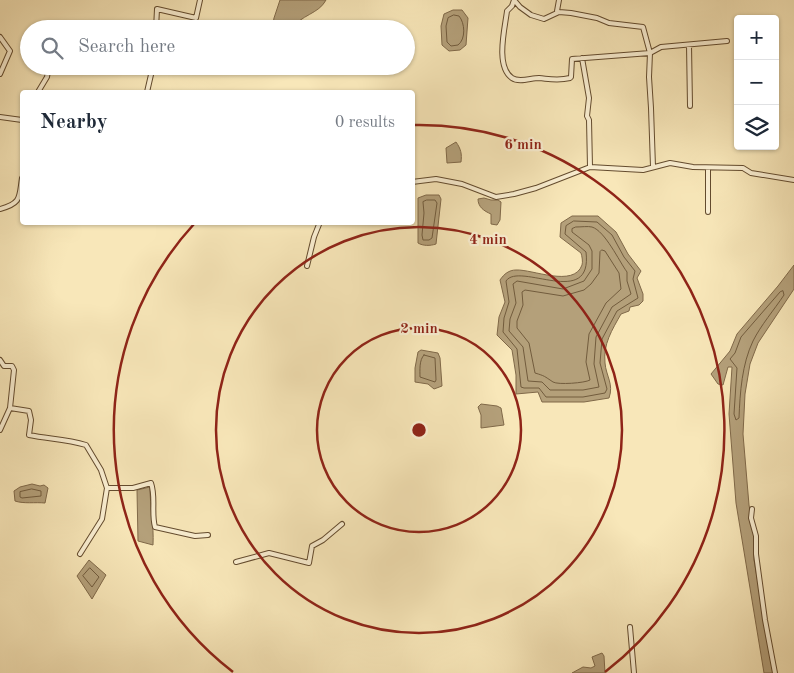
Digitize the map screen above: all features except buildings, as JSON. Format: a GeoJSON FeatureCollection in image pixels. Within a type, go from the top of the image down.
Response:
{"type":"FeatureCollection","features":[{"type":"Feature","properties":{"kind":"street"},"geometry":{"type":"LineString","coordinates":[[157,20],[158,9],[196,18],[200,0]]}},
{"type":"Feature","properties":{"kind":"street"},"geometry":{"type":"LineString","coordinates":[[653,167],[652,108],[648,77],[650,53],[643,27],[609,23],[590,16],[559,12],[544,19],[531,15],[514,0],[512,6],[507,9],[501,53],[503,63],[512,78],[521,80],[570,78],[572,58],[650,53],[661,47],[727,41]]}},
{"type":"Feature","properties":{"kind":"street"},"geometry":{"type":"LineString","coordinates":[[559,0],[557,11],[559,12]]}},
{"type":"Feature","properties":{"kind":"street"},"geometry":{"type":"LineString","coordinates":[[0,37],[10,51],[0,74]]}},
{"type":"Feature","properties":{"kind":"street"},"geometry":{"type":"LineString","coordinates":[[690,45],[690,106]]}},
{"type":"Feature","properties":{"kind":"street"},"geometry":{"type":"LineString","coordinates":[[582,58],[589,98],[587,116],[589,120],[590,167]]}},
{"type":"Feature","properties":{"kind":"street"},"geometry":{"type":"LineString","coordinates":[[39,90],[47,75]]}},
{"type":"Feature","properties":{"kind":"street"},"geometry":{"type":"LineString","coordinates":[[147,90],[151,75]]}},
{"type":"Feature","properties":{"kind":"street"},"geometry":{"type":"LineString","coordinates":[[0,117],[20,120]]}},
{"type":"Feature","properties":{"kind":"street"},"geometry":{"type":"LineString","coordinates":[[415,182],[436,179],[462,184],[496,197],[536,188],[590,167],[643,170],[670,163],[708,168],[743,168],[751,173],[794,180]]}},
{"type":"Feature","properties":{"kind":"street"},"geometry":{"type":"LineString","coordinates":[[708,168],[708,212]]}},
{"type":"Feature","properties":{"kind":"street"},"geometry":{"type":"LineString","coordinates":[[0,209],[12,206],[19,198],[20,191]]}},
{"type":"Feature","properties":{"kind":"street"},"geometry":{"type":"LineString","coordinates":[[307,266],[319,225]]}},
{"type":"Feature","properties":{"kind":"street"},"geometry":{"type":"LineString","coordinates":[[0,360],[4,366],[12,366],[14,370],[10,408],[0,430]]}},
{"type":"Feature","properties":{"kind":"street"},"geometry":{"type":"LineString","coordinates":[[10,408],[29,411],[31,420],[29,436],[68,439],[86,445],[101,470],[107,488],[102,520],[80,554]]}},
{"type":"Feature","properties":{"kind":"street"},"geometry":{"type":"LineString","coordinates":[[107,488],[133,488],[150,483],[153,488],[153,520],[155,527],[195,536],[208,535]]}},
{"type":"Feature","properties":{"kind":"street"},"geometry":{"type":"LineString","coordinates":[[752,509],[751,518],[756,536],[756,554],[765,620],[775,673]]}},
{"type":"Feature","properties":{"kind":"street"},"geometry":{"type":"LineString","coordinates":[[236,562],[269,553],[310,563],[312,546],[323,540],[342,524]]}},
{"type":"Feature","properties":{"kind":"street"},"geometry":{"type":"LineString","coordinates":[[630,627],[634,673]]}},
{"type":"Feature","properties":{"kind":"water"},"geometry":{"type":"Polygon","coordinates":[[[280,0],[326,0],[323,5],[301,20],[274,20],[280,0]]]}},
{"type":"Feature","properties":{"kind":"water"},"geometry":{"type":"Polygon","coordinates":[[[453,10],[462,10],[468,18],[466,45],[460,50],[449,51],[442,45],[441,26],[444,14],[453,10]]]}},
{"type":"Feature","properties":{"kind":"water"},"geometry":{"type":"Polygon","coordinates":[[[456,142],[461,152],[461,162],[447,163],[446,148],[456,142]]]}},
{"type":"Feature","properties":{"kind":"water"},"geometry":{"type":"Polygon","coordinates":[[[426,195],[439,195],[441,199],[436,244],[422,245],[418,243],[418,198],[426,195]]]}},
{"type":"Feature","properties":{"kind":"water"},"geometry":{"type":"Polygon","coordinates":[[[484,198],[501,202],[500,220],[497,225],[491,224],[491,214],[479,204],[478,199],[484,198]]]}},
{"type":"Feature","properties":{"kind":"water"},"geometry":{"type":"Polygon","coordinates":[[[572,216],[598,216],[616,232],[628,254],[641,271],[637,278],[643,294],[643,301],[621,314],[609,337],[605,356],[611,388],[609,398],[584,402],[542,402],[538,392],[516,394],[516,375],[512,350],[497,335],[499,317],[505,302],[500,280],[513,270],[523,270],[552,276],[571,275],[578,272],[582,265],[581,253],[560,237],[561,223],[572,216]]]}},
{"type":"Feature","properties":{"kind":"water"},"geometry":{"type":"Polygon","coordinates":[[[794,265],[794,289],[758,343],[750,364],[745,394],[743,434],[749,505],[754,531],[754,560],[774,673],[764,673],[736,503],[729,414],[732,367],[728,367],[723,385],[718,384],[711,374],[730,351],[737,334],[794,265]]]}},
{"type":"Feature","properties":{"kind":"water"},"geometry":{"type":"Polygon","coordinates":[[[421,350],[438,353],[442,386],[434,389],[428,384],[415,382],[418,352],[421,350]]]}},
{"type":"Feature","properties":{"kind":"water"},"geometry":{"type":"Polygon","coordinates":[[[481,404],[501,408],[504,425],[481,428],[481,415],[478,407],[481,404]]]}},
{"type":"Feature","properties":{"kind":"water"},"geometry":{"type":"Polygon","coordinates":[[[32,484],[44,485],[48,488],[45,503],[15,501],[14,491],[20,487],[32,484]]]}},
{"type":"Feature","properties":{"kind":"water"},"geometry":{"type":"Polygon","coordinates":[[[150,487],[153,545],[138,541],[137,490],[150,487]]]}},
{"type":"Feature","properties":{"kind":"water"},"geometry":{"type":"Polygon","coordinates":[[[89,560],[106,575],[92,599],[77,576],[89,560]]]}},
{"type":"Feature","properties":{"kind":"water"},"geometry":{"type":"Polygon","coordinates":[[[602,653],[604,656],[605,673],[572,673],[583,667],[591,668],[595,666],[592,657],[602,653]]]}}]}
